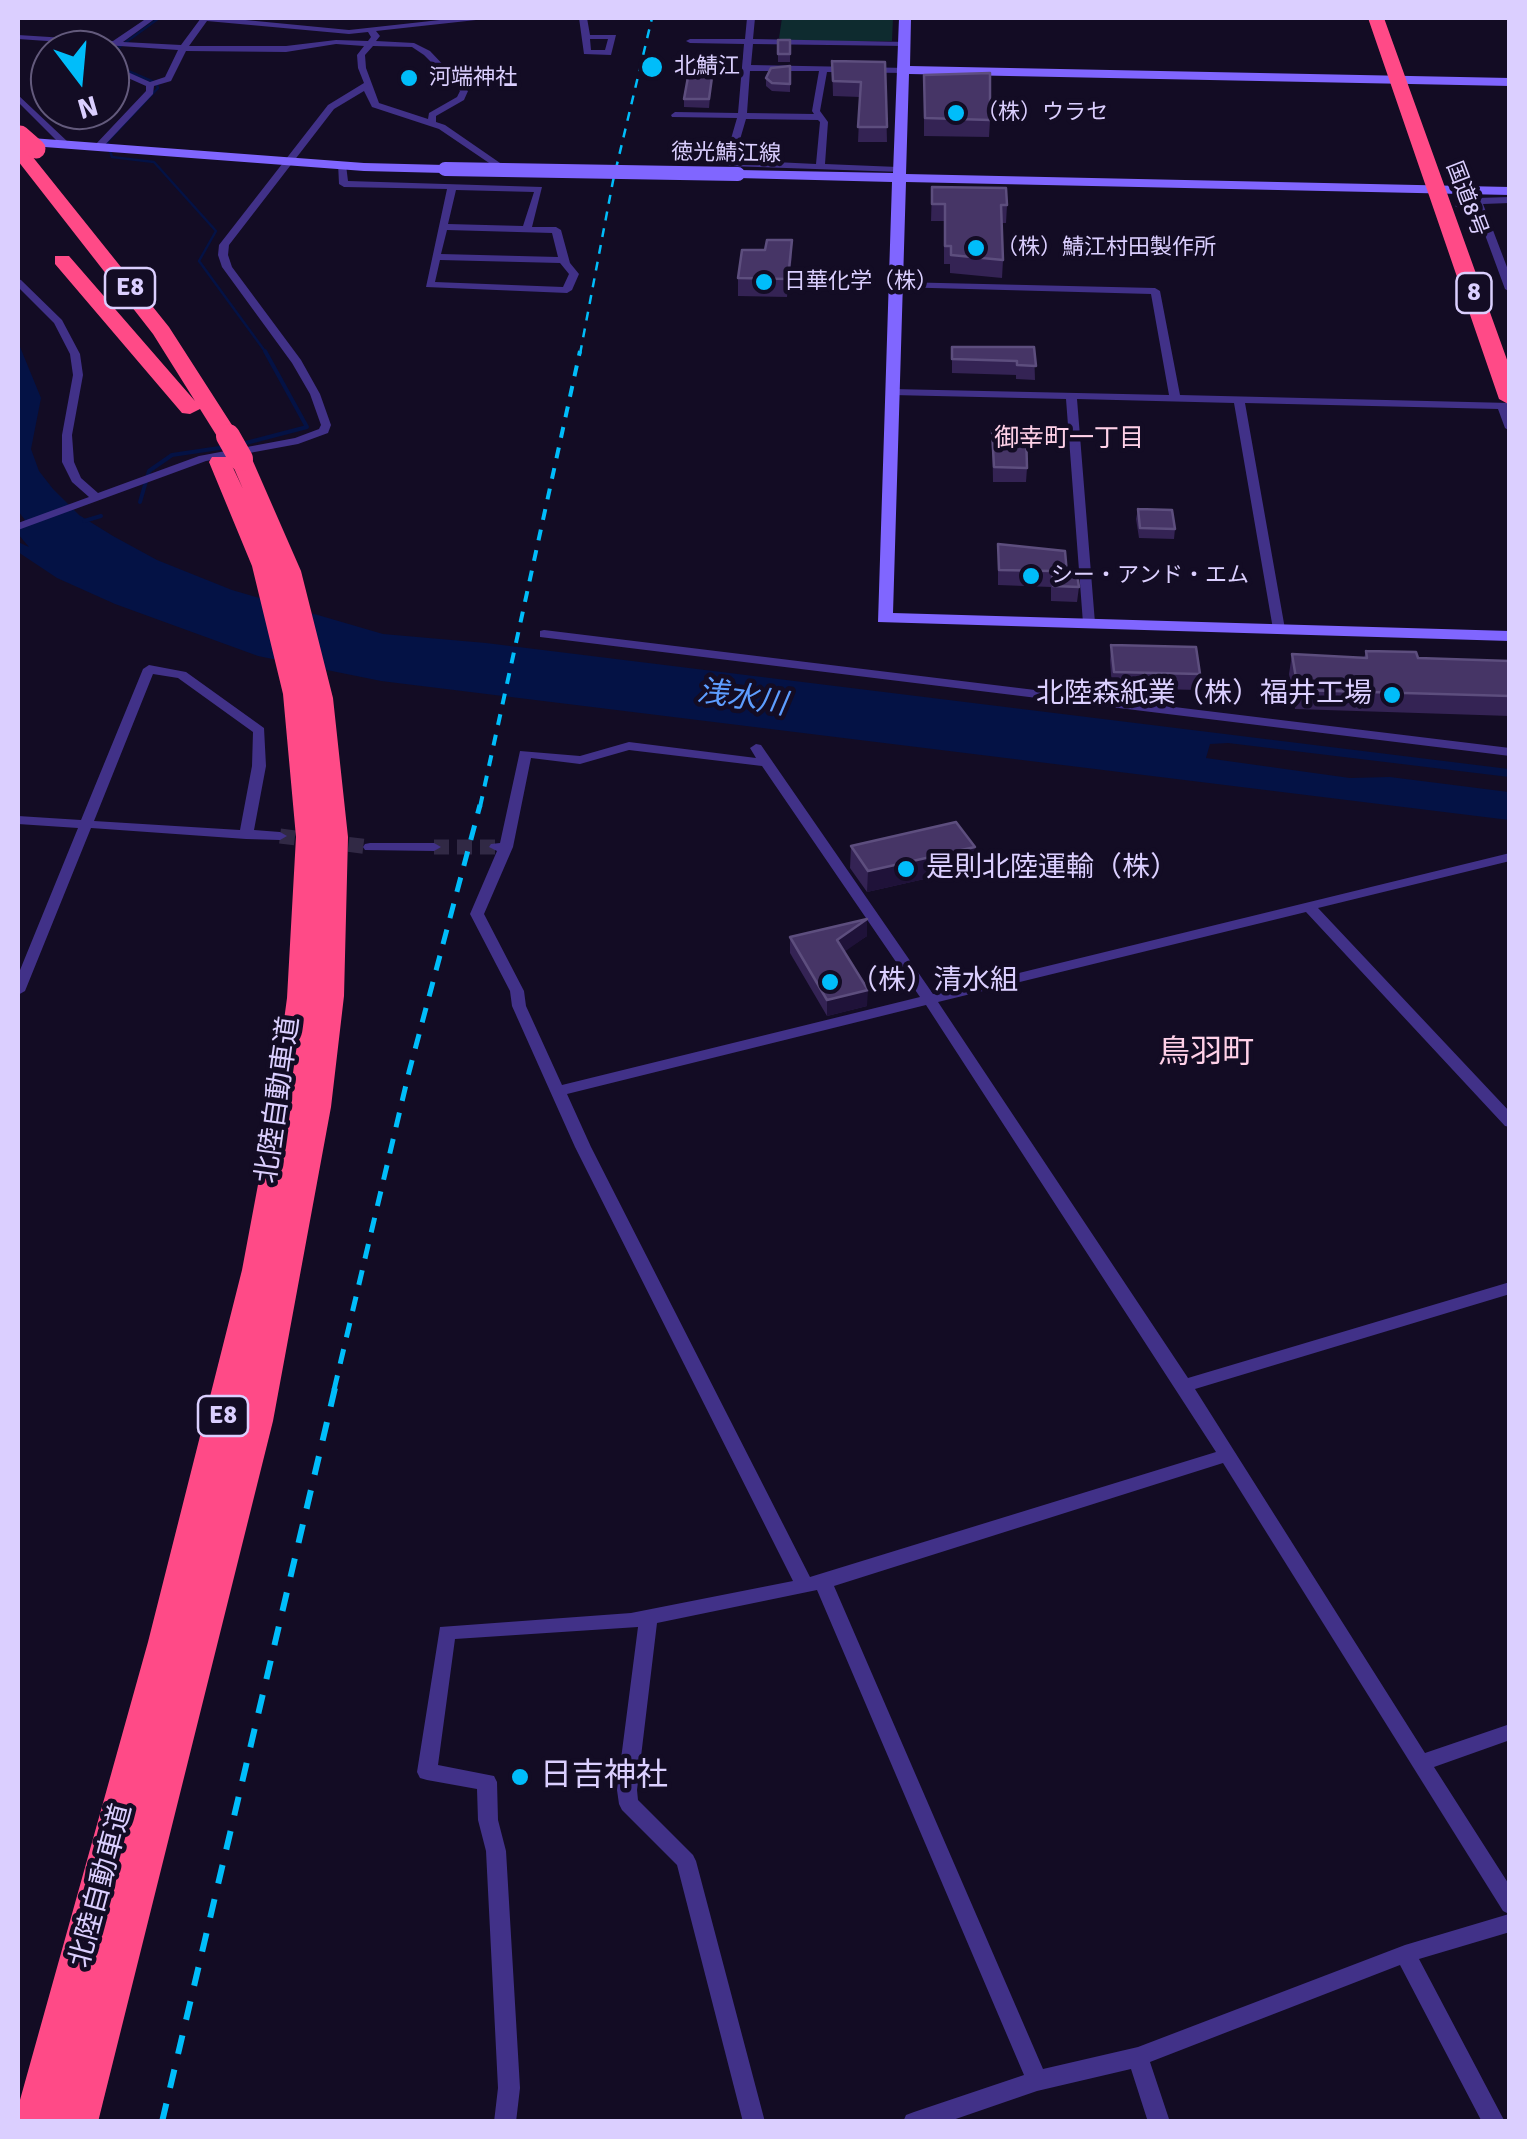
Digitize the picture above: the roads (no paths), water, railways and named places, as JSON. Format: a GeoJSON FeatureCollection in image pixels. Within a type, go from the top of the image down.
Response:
{"type":"FeatureCollection","features":[{"type":"Feature","properties":{"kind":"highway","name":"国道8号"},"geometry":{"type":"LineString","coordinates":[[1376,18],[1456,196],[1510,337]]}},
{"type":"Feature","properties":{"kind":"highway","name":"国道8号"},"geometry":{"type":"LineString","coordinates":[[1392,18],[1405,79]]}},
{"type":"Feature","properties":{"kind":"highway"},"geometry":{"type":"LineString","coordinates":[[22,141],[64,176]]}},
{"type":"Feature","properties":{"kind":"highway","name":"北陸自動車道"},"geometry":{"type":"LineString","coordinates":[[22,141],[137,296],[230,460],[276,568],[308,696],[335,837],[335,914],[316,1107],[256,1421],[76,2122]]}},
{"type":"Feature","properties":{"kind":"highway","name":"北陸自動車道"},"geometry":{"type":"LineString","coordinates":[[18,173],[200,406]]}},
{"type":"Feature","properties":{"kind":"highway","name":"国道8号"},"geometry":{"type":"LineString","coordinates":[[1456,196],[1444,208],[1507,404]]}},
{"type":"Feature","properties":{"kind":"highway"},"geometry":{"type":"LineString","coordinates":[[62,260],[200,406]]}},
{"type":"Feature","properties":{"kind":"highway"},"geometry":{"type":"LineString","coordinates":[[136,261],[200,406]]}},
{"type":"Feature","properties":{"kind":"highway","name":"北陸自動車道"},"geometry":{"type":"LineString","coordinates":[[35,2122],[167,1642],[258,1270],[302,998],[310,837],[308,696]]}},
{"type":"Feature","properties":{"kind":"street"},"geometry":{"type":"LineString","coordinates":[[130,33],[152,18]]}},
{"type":"Feature","properties":{"kind":"street"},"geometry":{"type":"LineString","coordinates":[[130,76],[150,85],[168,79],[182,48],[205,18],[349,32],[476,18]]}},
{"type":"Feature","properties":{"kind":"street"},"geometry":{"type":"LineString","coordinates":[[364,18],[374,30]]}},
{"type":"Feature","properties":{"kind":"street"},"geometry":{"type":"LineString","coordinates":[[583,18],[586,37]]}},
{"type":"Feature","properties":{"kind":"street"},"geometry":{"type":"LineString","coordinates":[[752,18],[742,116],[730,163],[898,174]]}},
{"type":"Feature","properties":{"kind":"street"},"geometry":{"type":"LineString","coordinates":[[905,18],[884,618],[1510,636]]}},
{"type":"Feature","properties":{"kind":"street"},"geometry":{"type":"LineString","coordinates":[[374,30],[371,34],[376,36],[362,55],[367,87],[375,105],[432,124],[498,165]]}},
{"type":"Feature","properties":{"kind":"street"},"geometry":{"type":"LineString","coordinates":[[690,41],[905,44]]}},
{"type":"Feature","properties":{"kind":"street"},"geometry":{"type":"LineString","coordinates":[[130,47],[286,50],[336,42],[414,45],[464,91],[461,98],[432,115],[432,124]]}},
{"type":"Feature","properties":{"kind":"street"},"geometry":{"type":"LineString","coordinates":[[748,68],[1510,82]]}},
{"type":"Feature","properties":{"kind":"street"},"geometry":{"type":"LineString","coordinates":[[820,166],[821,118],[816,110],[823,71]]}},
{"type":"Feature","properties":{"kind":"street"},"geometry":{"type":"LineString","coordinates":[[98,147],[150,92],[150,85]]}},
{"type":"Feature","properties":{"kind":"street"},"geometry":{"type":"LineString","coordinates":[[18,526],[203,458],[298,441],[324,431],[326,425],[315,394],[297,362],[227,267],[224,246],[331,107],[367,87]]}},
{"type":"Feature","properties":{"kind":"street"},"geometry":{"type":"LineString","coordinates":[[18,98],[65,144]]}},
{"type":"Feature","properties":{"kind":"street"},"geometry":{"type":"LineString","coordinates":[[675,115],[821,118]]}},
{"type":"Feature","properties":{"kind":"street","name":"徳光鯖江線"},"geometry":{"type":"LineString","coordinates":[[22,141],[341,165],[898,174],[1456,196],[1510,191]]}},
{"type":"Feature","properties":{"kind":"street"},"geometry":{"type":"LineString","coordinates":[[341,165],[344,184],[539,188],[527,229]]}},
{"type":"Feature","properties":{"kind":"street"},"geometry":{"type":"LineString","coordinates":[[443,228],[556,230],[565,260],[574,274],[567,290],[429,285],[452,187]]}},
{"type":"Feature","properties":{"kind":"street"},"geometry":{"type":"LineString","coordinates":[[1456,196],[1510,200]]}},
{"type":"Feature","properties":{"kind":"street"},"geometry":{"type":"LineString","coordinates":[[1456,196],[1507,272],[1510,289]]}},
{"type":"Feature","properties":{"kind":"street"},"geometry":{"type":"LineString","coordinates":[[437,258],[565,260]]}},
{"type":"Feature","properties":{"kind":"street"},"geometry":{"type":"LineString","coordinates":[[18,282],[58,322],[75,354],[78,375],[67,435],[68,462],[76,480],[95,498]]}},
{"type":"Feature","properties":{"kind":"street"},"geometry":{"type":"LineString","coordinates":[[898,284],[1155,291],[1175,398]]}},
{"type":"Feature","properties":{"kind":"street"},"geometry":{"type":"LineString","coordinates":[[892,392],[1507,404],[1510,428]]}},
{"type":"Feature","properties":{"kind":"street"},"geometry":{"type":"LineString","coordinates":[[1071,396],[1089,623]]}},
{"type":"Feature","properties":{"kind":"street"},"geometry":{"type":"LineString","coordinates":[[1239,400],[1279,629]]}},
{"type":"Feature","properties":{"kind":"street"},"geometry":{"type":"LineString","coordinates":[[544,634],[1510,752]]}},
{"type":"Feature","properties":{"kind":"street"},"geometry":{"type":"LineString","coordinates":[[18,991],[148,669],[182,675],[258,731],[260,766],[246,835]]}},
{"type":"Feature","properties":{"kind":"street"},"geometry":{"type":"LineString","coordinates":[[1037,2082],[814,1584],[583,1148],[518,1006],[516,991],[477,914],[501,847],[524,754],[580,760],[629,746],[761,755],[930,1000],[1184,1386],[1510,1905]]}},
{"type":"Feature","properties":{"kind":"street"},"geometry":{"type":"LineString","coordinates":[[18,820],[280,836]]}},
{"type":"Feature","properties":{"kind":"street"},"geometry":{"type":"LineString","coordinates":[[370,846],[434,847]]}},
{"type":"Feature","properties":{"kind":"street"},"geometry":{"type":"LineString","coordinates":[[559,1091],[1510,858]]}},
{"type":"Feature","properties":{"kind":"street"},"geometry":{"type":"LineString","coordinates":[[1309,907],[1510,1122]]}},
{"type":"Feature","properties":{"kind":"street"},"geometry":{"type":"LineString","coordinates":[[1184,1386],[1510,1288]]}},
{"type":"Feature","properties":{"kind":"street"},"geometry":{"type":"LineString","coordinates":[[505,2122],[509,2088],[496,1851],[488,1820],[488,1782],[427,1772],[447,1632],[498,1632],[648,1618],[814,1584],[1227,1455]]}},
{"type":"Feature","properties":{"kind":"street"},"geometry":{"type":"LineString","coordinates":[[648,1618],[627,1790],[629,1804],[686,1861],[754,2122]]}},
{"type":"Feature","properties":{"kind":"street"},"geometry":{"type":"LineString","coordinates":[[1420,1764],[1510,1732]]}},
{"type":"Feature","properties":{"kind":"street"},"geometry":{"type":"LineString","coordinates":[[914,2122],[1037,2082],[1138,2057],[1406,1954],[1510,1923]]}},
{"type":"Feature","properties":{"kind":"street"},"geometry":{"type":"LineString","coordinates":[[1406,1954],[1494,2122]]}},
{"type":"Feature","properties":{"kind":"street"},"geometry":{"type":"LineString","coordinates":[[1138,2057],[1159,2122]]}},
{"type":"Feature","properties":{"kind":"water","name":"浅水川"},"geometry":{"type":"Polygon","coordinates":[[[18,342],[41,398],[31,449],[39,471],[53,489],[79,515],[113,536],[157,560],[232,590],[383,634],[486,643],[1509,769],[1509,777],[1228,743],[1210,744],[1206,758],[1350,778],[1390,777],[1509,792],[1509,820],[381,681],[258,656],[115,604],[57,578],[18,552],[18,542],[29,547],[18,534],[18,525],[25,520],[18,511],[18,342]]]}},
{"type":"Feature","properties":{"kind":"waterway"},"geometry":{"type":"LineString","coordinates":[[159,18],[111,53],[114,65],[156,83],[158,88],[107,142],[112,157],[154,162],[216,231],[199,261],[266,352]]}},
{"type":"Feature","properties":{"kind":"waterway"},"geometry":{"type":"LineString","coordinates":[[242,444],[307,427],[266,352]]}},
{"type":"Feature","properties":{"kind":"waterway"},"geometry":{"type":"LineString","coordinates":[[140,502],[149,471],[172,455],[226,447]]}},
{"type":"Feature","properties":{"kind":"waterway"},"geometry":{"type":"LineString","coordinates":[[84,521],[101,516]]}},
{"type":"Feature","properties":{"kind":"tunnel"},"geometry":{"type":"LineString","coordinates":[[280,836],[370,847]]}},
{"type":"Feature","properties":{"kind":"tunnel"},"geometry":{"type":"LineString","coordinates":[[434,847],[496,847]]}},
{"type":"Feature","properties":{"kind":"railway"},"geometry":{"type":"LineString","coordinates":[[580,354],[613,181],[652,18]]}},
{"type":"Feature","properties":{"kind":"railway"},"geometry":{"type":"LineString","coordinates":[[480,807],[580,351]]}},
{"type":"Feature","properties":{"kind":"railway"},"geometry":{"type":"LineString","coordinates":[[334,1390],[409,1072],[480,805]]}},
{"type":"Feature","properties":{"kind":"railway"},"geometry":{"type":"LineString","coordinates":[[162,2122],[335,1388]]}},
{"type":"Feature","properties":{"kind":"place","name":"北鯖江"},"geometry":{"type":"Point","coordinates":[652,67]}},
{"type":"Feature","properties":{"kind":"place","name":"河端神社"},"geometry":{"type":"Point","coordinates":[409,78]}},
{"type":"Feature","properties":{"kind":"place","name":"（株）ウラセ"},"geometry":{"type":"Point","coordinates":[956,113]}},
{"type":"Feature","properties":{"kind":"place","name":"（株）鯖江村田製作所"},"geometry":{"type":"Point","coordinates":[976,248]}},
{"type":"Feature","properties":{"kind":"place","name":"日華化学（株）"},"geometry":{"type":"Point","coordinates":[764,282]}},
{"type":"Feature","properties":{"kind":"place","name":"シー・アンド・エム"},"geometry":{"type":"Point","coordinates":[1031,576]}},
{"type":"Feature","properties":{"kind":"place","name":"北陸森紙業（株）福井工場"},"geometry":{"type":"Point","coordinates":[1392,695]}},
{"type":"Feature","properties":{"kind":"place","name":"是則北陸運輸（株）"},"geometry":{"type":"Point","coordinates":[906,869]}},
{"type":"Feature","properties":{"kind":"place","name":"（株）清水組"},"geometry":{"type":"Point","coordinates":[830,982]}},
{"type":"Feature","properties":{"kind":"place","name":"日吉神社"},"geometry":{"type":"Point","coordinates":[520,1777]}},
{"type":"Feature","properties":{"kind":"district","name":"御幸町一丁目"},"geometry":{"type":"Point","coordinates":[1069,439]}},
{"type":"Feature","properties":{"kind":"district","name":"鳥羽町"},"geometry":{"type":"Point","coordinates":[1206,1054]}}]}
